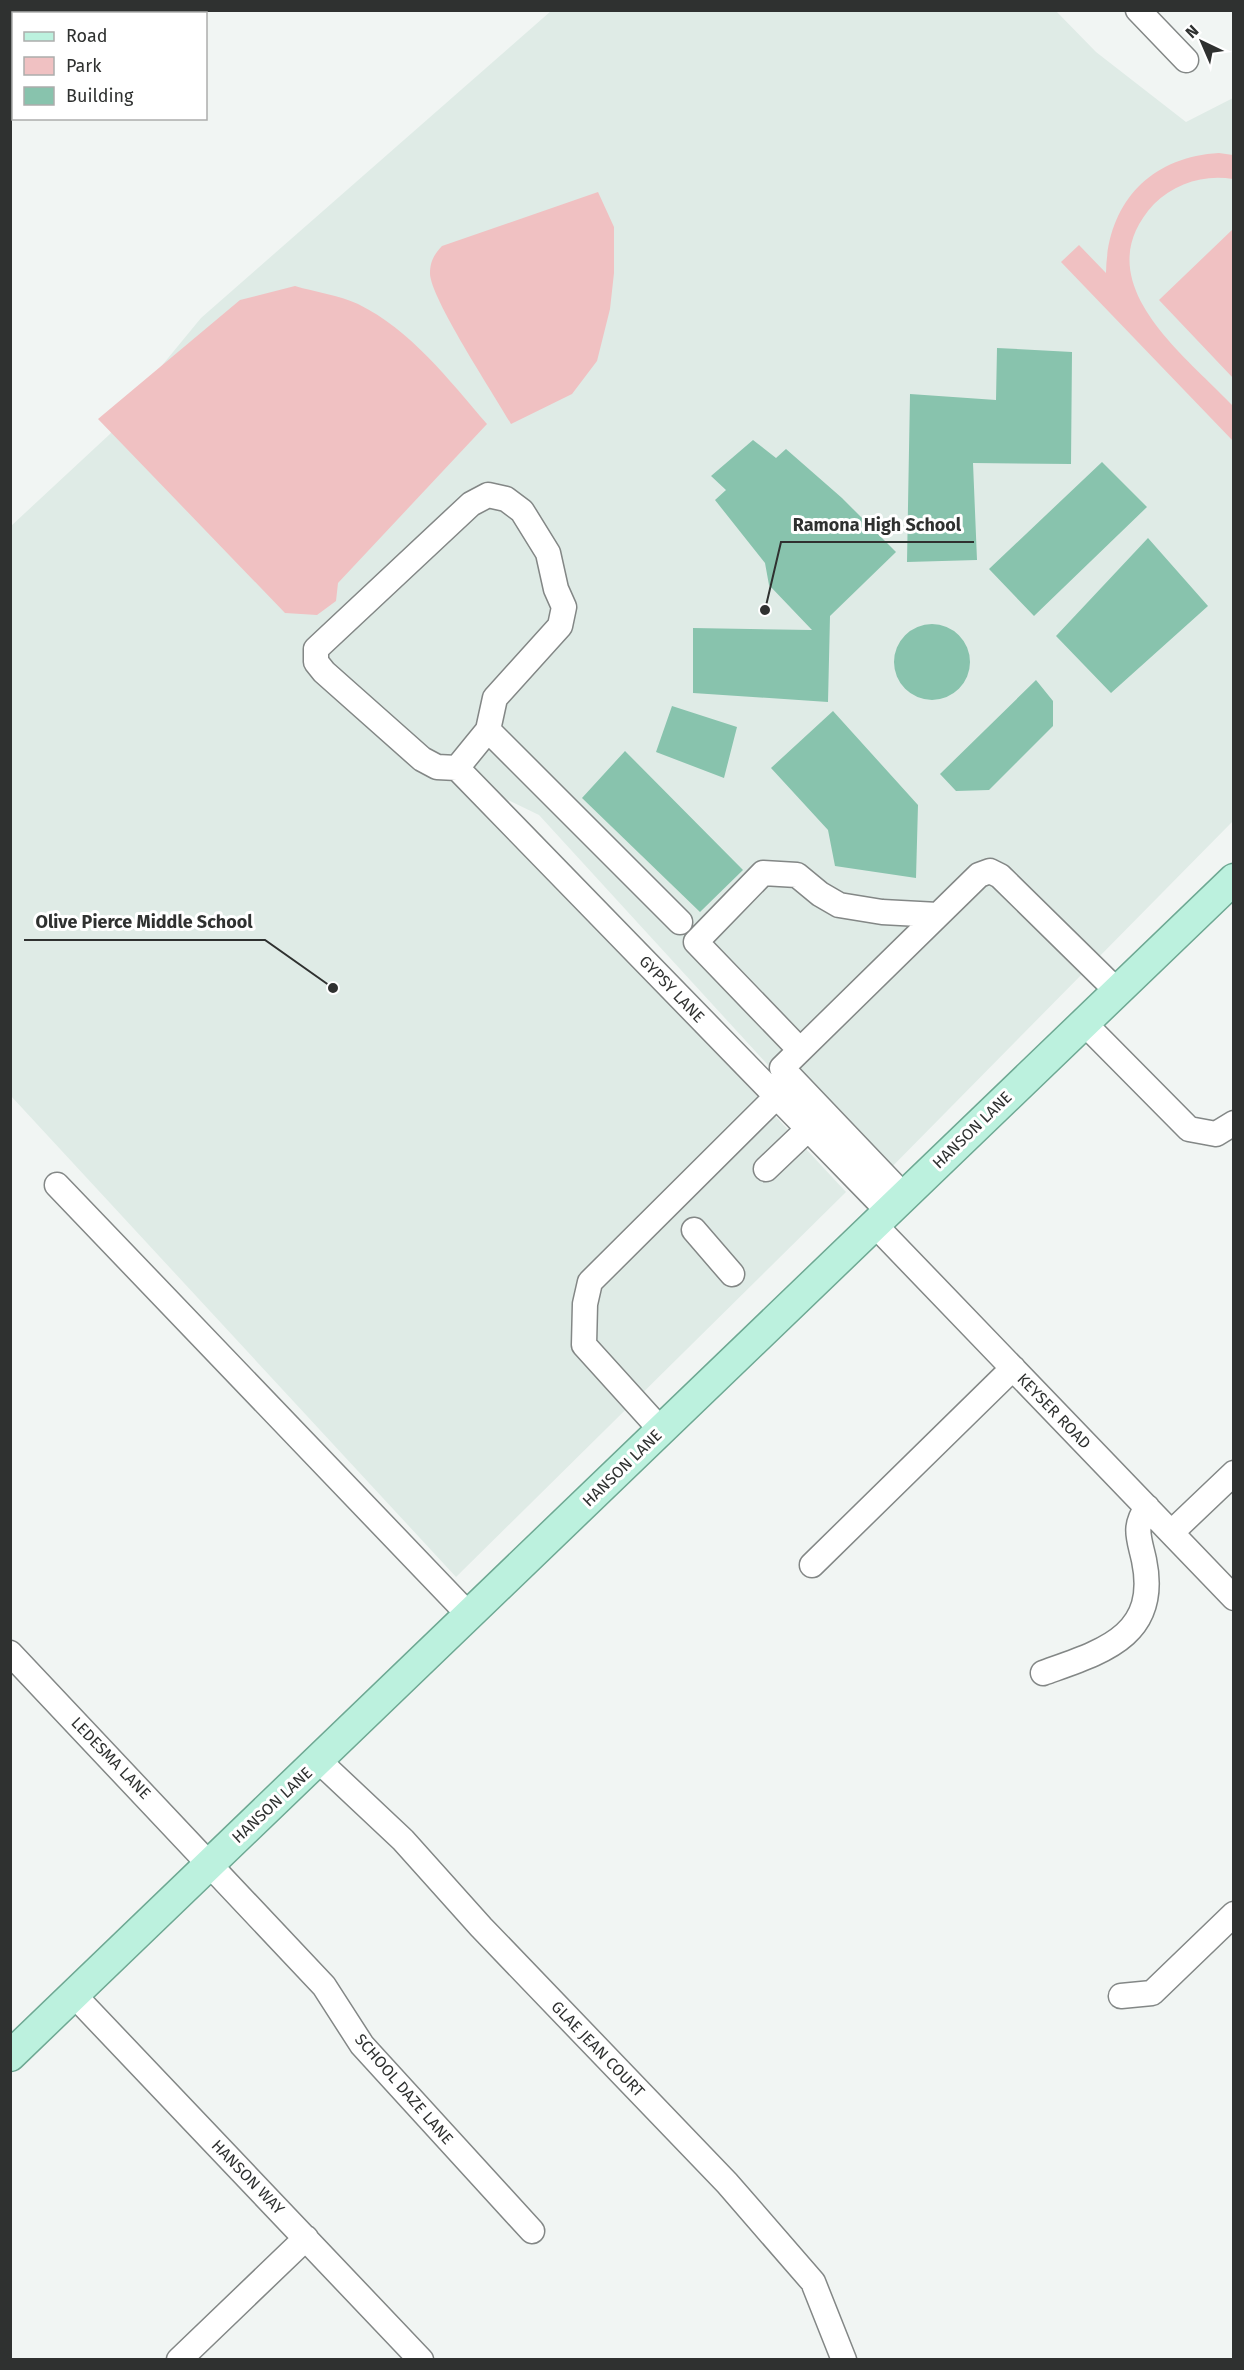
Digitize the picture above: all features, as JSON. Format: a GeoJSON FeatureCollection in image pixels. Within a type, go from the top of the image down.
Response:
{"type":"FeatureCollection","features":[{"type":"Feature","properties":{"kind":"main road","name":"HANSON LANE"},"geometry":{"type":"LineString","coordinates":[[10,2056],[1233,879]]}},
{"type":"Feature","properties":{"kind":"street"},"geometry":{"type":"LineString","coordinates":[[1138,10],[1186,60]]}},
{"type":"Feature","properties":{"kind":"street"},"geometry":{"type":"LineString","coordinates":[[488,495],[506,499],[522,512],[548,553],[556,589],[564,607],[560,626],[495,698],[488,730],[457,768],[437,768],[422,759],[324,672],[316,662],[316,649],[471,504],[488,495]]}},
{"type":"Feature","properties":{"kind":"street"},"geometry":{"type":"LineString","coordinates":[[488,730],[680,922]]}},
{"type":"Feature","properties":{"kind":"street","name":"GYPSY LANE"},"geometry":{"type":"LineString","coordinates":[[457,768],[888,1210]]}},
{"type":"Feature","properties":{"kind":"street"},"geometry":{"type":"LineString","coordinates":[[888,1210],[782,1068],[979,875],[990,871],[1000,876],[1117,991]]}},
{"type":"Feature","properties":{"kind":"street"},"geometry":{"type":"LineString","coordinates":[[800,1050],[696,942],[763,873],[797,875],[820,894],[839,905],[882,912],[938,915]]}},
{"type":"Feature","properties":{"kind":"street"},"geometry":{"type":"LineString","coordinates":[[1084,1023],[1189,1129],[1216,1134],[1233,1123]]}},
{"type":"Feature","properties":{"kind":"street"},"geometry":{"type":"LineString","coordinates":[[661,1430],[584,1345],[585,1304],[590,1282],[776,1097]]}},
{"type":"Feature","properties":{"kind":"street"},"geometry":{"type":"LineString","coordinates":[[766,1169],[808,1129]]}},
{"type":"Feature","properties":{"kind":"street"},"geometry":{"type":"LineString","coordinates":[[57,1185],[469,1615]]}},
{"type":"Feature","properties":{"kind":"street","name":"KEYSER ROAD"},"geometry":{"type":"LineString","coordinates":[[888,1210],[1013,1368],[1233,1598]]}},
{"type":"Feature","properties":{"kind":"street"},"geometry":{"type":"LineString","coordinates":[[694,1230],[732,1274]]}},
{"type":"Feature","properties":{"kind":"street"},"geometry":{"type":"LineString","coordinates":[[812,1565],[1013,1368]]}},
{"type":"Feature","properties":{"kind":"street"},"geometry":{"type":"LineString","coordinates":[[1172,1532],[1233,1473]]}},
{"type":"Feature","properties":{"kind":"street"},"geometry":{"type":"LineString","coordinates":[[1043,1673],[1106,1650],[1129,1630],[1140,1615],[1147,1596],[1147,1575],[1137,1528],[1147,1507]]}},
{"type":"Feature","properties":{"kind":"street","name":"LEDESMA LANE"},"geometry":{"type":"LineString","coordinates":[[10,1653],[211,1863]]}},
{"type":"Feature","properties":{"kind":"street","name":"GLAE JEAN COURT"},"geometry":{"type":"LineString","coordinates":[[319,1761],[403,1840],[481,1927],[727,2183],[813,2282],[844,2360]]}},
{"type":"Feature","properties":{"kind":"street","name":"SCHOOL DAZE LANE"},"geometry":{"type":"LineString","coordinates":[[211,1863],[324,1986],[362,2045],[532,2231]]}},
{"type":"Feature","properties":{"kind":"street"},"geometry":{"type":"LineString","coordinates":[[1121,1995],[1152,1993],[1233,1914]]}},
{"type":"Feature","properties":{"kind":"street","name":"HANSON WAY"},"geometry":{"type":"LineString","coordinates":[[74,1995],[421,2360]]}},
{"type":"Feature","properties":{"kind":"street"},"geometry":{"type":"LineString","coordinates":[[179,2360],[306,2238]]}},
{"type":"Feature","properties":{"kind":"shaded area"},"geometry":{"type":"Polygon","coordinates":[[[551,11],[1056,11],[1096,52],[1186,122],[1233,98],[1233,821],[876,1183],[539,815],[483,788],[555,879],[846,1192],[456,1577],[11,1096],[11,526],[110,434],[136,397],[201,318],[551,11]]]}},
{"type":"Feature","properties":{"kind":"green space"},"geometry":{"type":"Polygon","coordinates":[[[1219,153],[1233,155],[1233,179],[1201,179],[1181,186],[1162,197],[1154,204],[1135,233],[1130,261],[1135,288],[1148,314],[1168,340],[1233,406],[1233,441],[1061,262],[1079,245],[1106,273],[1108,248],[1114,226],[1124,206],[1137,189],[1153,175],[1172,164],[1194,156],[1219,153]]]}},
{"type":"Feature","properties":{"kind":"green space"},"geometry":{"type":"Polygon","coordinates":[[[598,192],[614,227],[614,273],[610,309],[597,361],[572,394],[511,424],[441,304],[430,274],[432,262],[442,246],[598,192]]]}},
{"type":"Feature","properties":{"kind":"green space"},"geometry":{"type":"Polygon","coordinates":[[[1233,229],[1233,378],[1159,300],[1233,229]]]}},
{"type":"Feature","properties":{"kind":"green space"},"geometry":{"type":"Polygon","coordinates":[[[295,286],[351,301],[377,315],[428,357],[487,424],[338,583],[336,601],[317,615],[285,613],[98,419],[240,300],[295,286]]]}},
{"type":"Feature","properties":{"kind":"building"},"geometry":{"type":"Polygon","coordinates":[[[997,348],[1072,352],[1071,464],[973,463],[977,560],[907,562],[910,394],[996,400],[997,348]]]}},
{"type":"Feature","properties":{"kind":"building"},"geometry":{"type":"Polygon","coordinates":[[[753,440],[776,458],[786,449],[842,498],[896,552],[830,616],[828,702],[693,693],[693,628],[812,630],[769,585],[765,563],[715,500],[726,490],[711,476],[753,440]]]}},
{"type":"Feature","properties":{"kind":"building"},"geometry":{"type":"Polygon","coordinates":[[[1102,462],[1147,507],[1034,616],[989,569],[1102,462]]]}},
{"type":"Feature","properties":{"kind":"building"},"geometry":{"type":"Polygon","coordinates":[[[1148,538],[1208,606],[1111,693],[1056,636],[1148,538]]]}},
{"type":"Feature","properties":{"kind":"building"},"geometry":{"type":"Polygon","coordinates":[[[932,624],[946,627],[959,635],[967,648],[970,662],[967,676],[959,689],[946,697],[932,700],[918,697],[905,689],[897,676],[894,662],[897,648],[905,635],[918,627],[932,624]]]}},
{"type":"Feature","properties":{"kind":"building"},"geometry":{"type":"Polygon","coordinates":[[[1036,680],[1053,701],[1053,726],[989,790],[956,791],[940,774],[1036,680]]]}},
{"type":"Feature","properties":{"kind":"building"},"geometry":{"type":"Polygon","coordinates":[[[672,706],[737,727],[724,778],[656,752],[672,706]]]}},
{"type":"Feature","properties":{"kind":"building"},"geometry":{"type":"Polygon","coordinates":[[[833,711],[918,805],[916,878],[835,866],[828,830],[771,768],[833,711]]]}},
{"type":"Feature","properties":{"kind":"building"},"geometry":{"type":"Polygon","coordinates":[[[625,751],[743,870],[700,912],[582,798],[625,751]]]}},
{"type":"Feature","properties":{"kind":"place","name":"Ramona High School"},"geometry":{"type":"Point","coordinates":[765,610]}},
{"type":"Feature","properties":{"kind":"place","name":"Olive Pierce Middle School"},"geometry":{"type":"Point","coordinates":[333,988]}}]}
